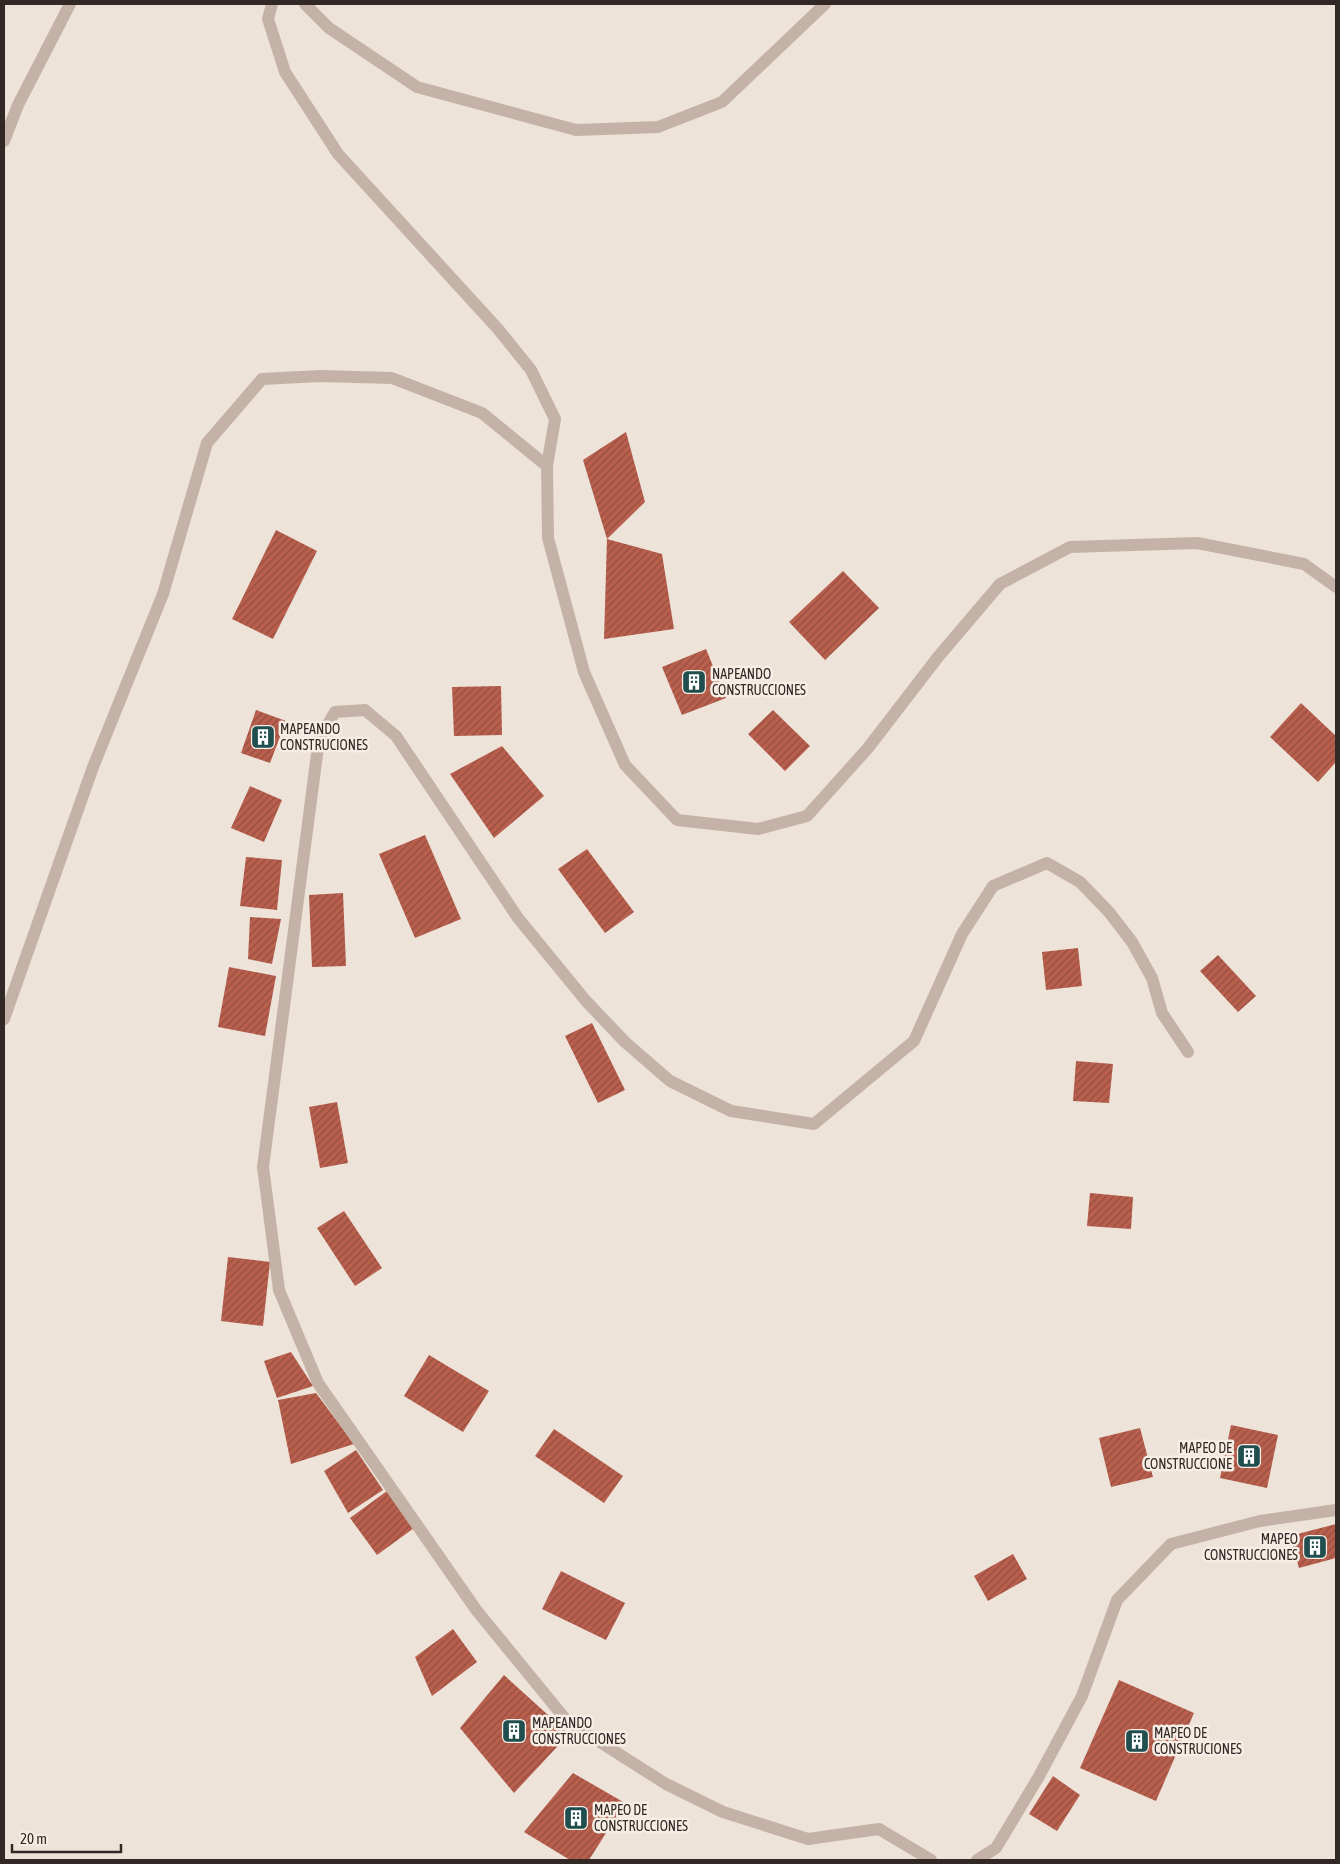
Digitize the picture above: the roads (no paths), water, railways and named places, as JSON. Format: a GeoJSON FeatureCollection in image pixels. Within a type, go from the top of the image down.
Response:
{"type":"FeatureCollection","features":[{"type":"Feature","properties":{"kind":"street"},"geometry":{"type":"LineString","coordinates":[[4,140],[18,105],[70,4]]}},
{"type":"Feature","properties":{"kind":"street"},"geometry":{"type":"LineString","coordinates":[[272,4],[268,19],[285,72],[338,154],[498,329],[531,370],[555,419],[547,466],[548,538],[584,672],[626,766],[677,820],[758,829],[807,816],[868,748],[938,657],[1000,584],[1070,547],[1197,543],[1304,564],[1336,587]]}},
{"type":"Feature","properties":{"kind":"street"},"geometry":{"type":"LineString","coordinates":[[304,4],[329,28],[417,86],[576,130],[658,127],[722,102],[825,4]]}},
{"type":"Feature","properties":{"kind":"street"},"geometry":{"type":"LineString","coordinates":[[4,1020],[93,767],[163,594],[207,443],[262,379],[320,376],[392,378],[482,413],[547,466]]}},
{"type":"Feature","properties":{"kind":"street"},"geometry":{"type":"LineString","coordinates":[[931,1860],[879,1829],[808,1839],[723,1812],[666,1784],[567,1721],[477,1611],[318,1382],[279,1290],[263,1167],[319,739],[336,712],[365,710],[396,736],[518,918],[586,1001],[625,1042],[670,1080],[731,1111],[814,1124],[914,1041],[962,934],[993,886],[1047,863],[1080,882],[1108,912],[1132,942],[1152,978],[1162,1013],[1188,1052]]}},
{"type":"Feature","properties":{"kind":"street"},"geometry":{"type":"LineString","coordinates":[[977,1860],[996,1848],[1042,1770],[1082,1696],[1117,1600],[1171,1544],[1260,1521],[1336,1510]]}},
{"type":"Feature","properties":{"kind":"place","name":"NAPEANDO CONSTRUCCIONES"},"geometry":{"type":"Point","coordinates":[694,682]}},
{"type":"Feature","properties":{"kind":"place","name":"MAPEANDO CONSTRUCIONES"},"geometry":{"type":"Point","coordinates":[263,737]}},
{"type":"Feature","properties":{"kind":"place","name":"MAPEO DE CONSTRUCCIONE"},"geometry":{"type":"Point","coordinates":[1249,1456]}},
{"type":"Feature","properties":{"kind":"place","name":"MAPEO CONSTRUCCIONES"},"geometry":{"type":"Point","coordinates":[1315,1547]}},
{"type":"Feature","properties":{"kind":"place","name":"MAPEANDO CONSTRUCCIONES"},"geometry":{"type":"Point","coordinates":[514,1731]}},
{"type":"Feature","properties":{"kind":"place","name":"MAPEO DE CONSTRUCIONES"},"geometry":{"type":"Point","coordinates":[1137,1741]}},
{"type":"Feature","properties":{"kind":"place","name":"MAPEO DE CONSTRUCCIONES"},"geometry":{"type":"Point","coordinates":[576,1818]}}]}
